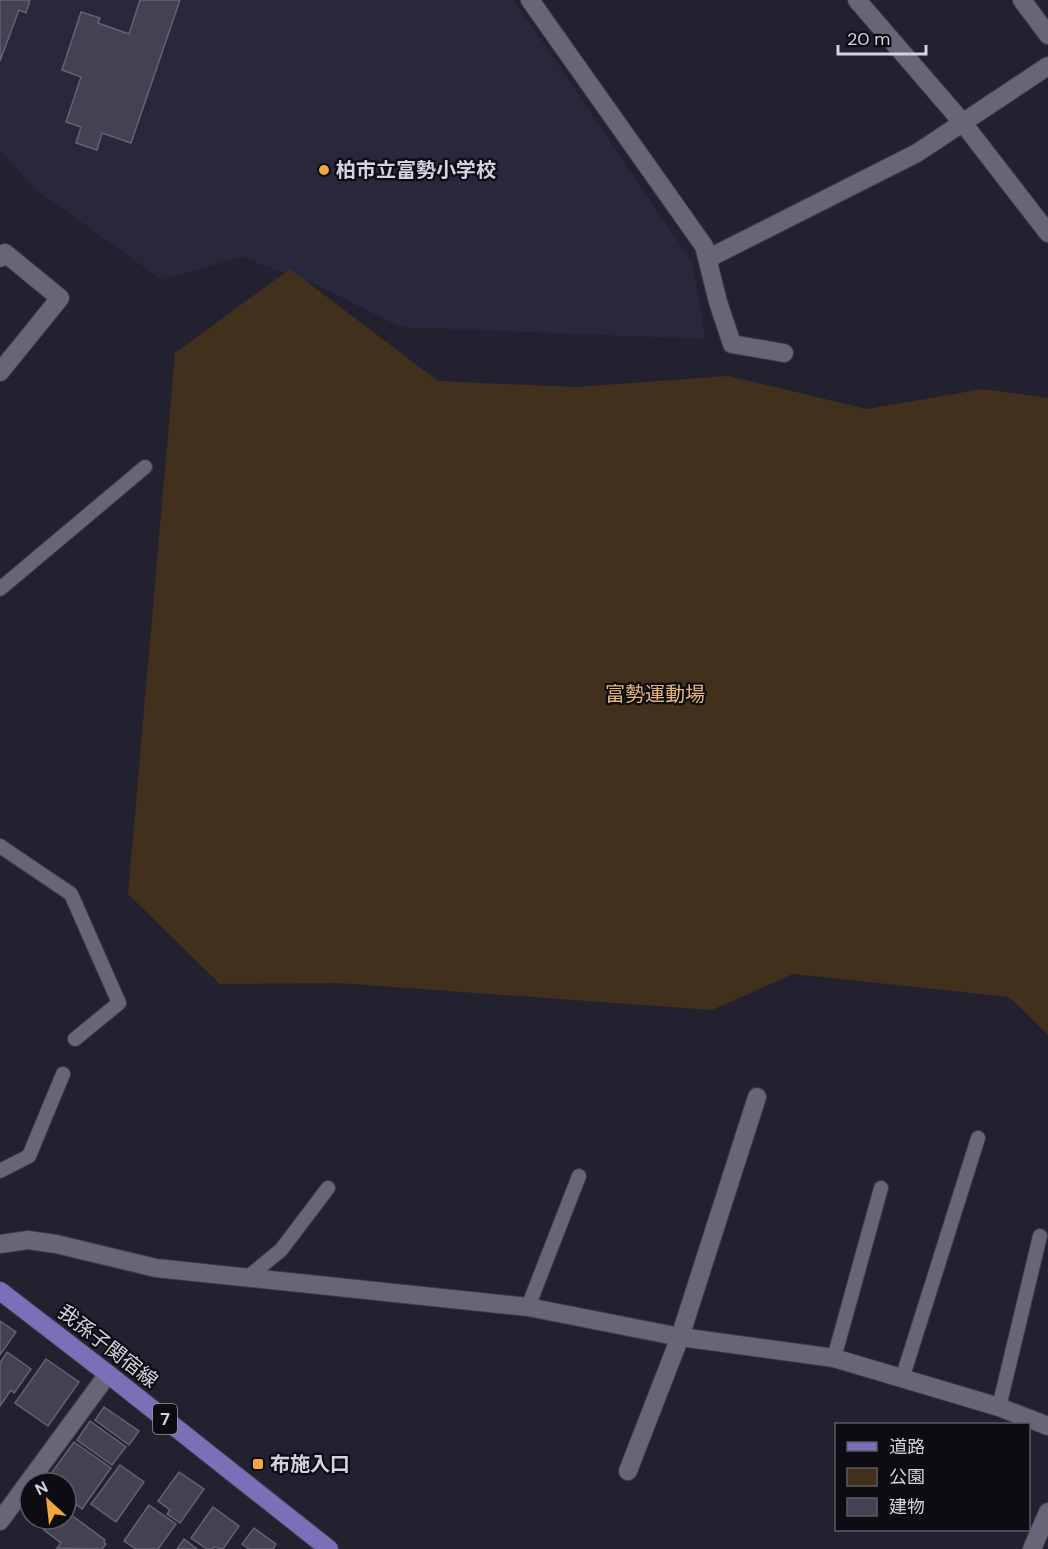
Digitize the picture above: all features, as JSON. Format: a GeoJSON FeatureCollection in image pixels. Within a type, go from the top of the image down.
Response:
{"type":"FeatureCollection","features":[{"type":"Feature","properties":{"kind":"main road","name":"我孫子関宿線"},"geometry":{"type":"LineString","coordinates":[[0,1291],[329,1549]]}},
{"type":"Feature","properties":{"kind":"street"},"geometry":{"type":"LineString","coordinates":[[530,0],[704,246],[718,303],[732,344],[784,353]]}},
{"type":"Feature","properties":{"kind":"street"},"geometry":{"type":"LineString","coordinates":[[857,0],[963,123],[1048,232]]}},
{"type":"Feature","properties":{"kind":"street"},"geometry":{"type":"LineString","coordinates":[[1022,0],[1048,35]]}},
{"type":"Feature","properties":{"kind":"street"},"geometry":{"type":"LineString","coordinates":[[707,259],[917,153],[1048,66]]}},
{"type":"Feature","properties":{"kind":"street"},"geometry":{"type":"LineString","coordinates":[[0,258],[5,253],[60,298],[0,372]]}},
{"type":"Feature","properties":{"kind":"street"},"geometry":{"type":"LineString","coordinates":[[628,1471],[680,1337],[757,1097]]}},
{"type":"Feature","properties":{"kind":"street"},"geometry":{"type":"LineString","coordinates":[[0,1244],[28,1240],[56,1244],[156,1268],[528,1307],[680,1337],[834,1358],[999,1407],[1048,1426]]}},
{"type":"Feature","properties":{"kind":"street"},"geometry":{"type":"LineString","coordinates":[[0,1521],[108,1374]]}},
{"type":"Feature","properties":{"kind":"street"},"geometry":{"type":"LineString","coordinates":[[1032,1549],[1048,1512]]}},
{"type":"Feature","properties":{"kind":"lane"},"geometry":{"type":"LineString","coordinates":[[0,589],[145,467]]}},
{"type":"Feature","properties":{"kind":"lane"},"geometry":{"type":"LineString","coordinates":[[0,846],[71,894],[119,1003],[75,1039]]}},
{"type":"Feature","properties":{"kind":"lane"},"geometry":{"type":"LineString","coordinates":[[0,1171],[29,1156],[63,1074]]}},
{"type":"Feature","properties":{"kind":"lane"},"geometry":{"type":"LineString","coordinates":[[902,1379],[978,1138]]}},
{"type":"Feature","properties":{"kind":"lane"},"geometry":{"type":"LineString","coordinates":[[528,1307],[579,1176]]}},
{"type":"Feature","properties":{"kind":"lane"},"geometry":{"type":"LineString","coordinates":[[248,1277],[281,1250],[328,1188]]}},
{"type":"Feature","properties":{"kind":"lane"},"geometry":{"type":"LineString","coordinates":[[834,1358],[881,1188]]}},
{"type":"Feature","properties":{"kind":"lane"},"geometry":{"type":"LineString","coordinates":[[999,1407],[1040,1236]]}},
{"type":"Feature","properties":{"kind":"shaded area","name":"柏市立富勢小学校"},"geometry":{"type":"Polygon","coordinates":[[[0,0],[514,0],[692,262],[706,339],[400,327],[317,285],[242,257],[162,280],[35,189],[0,150],[0,0]]]}},
{"type":"Feature","properties":{"kind":"green space","name":"富勢運動場"},"geometry":{"type":"Polygon","coordinates":[[[290,269],[438,381],[575,387],[728,376],[867,409],[983,389],[1048,398],[1048,1035],[1009,997],[793,974],[712,1010],[338,983],[220,984],[128,894],[175,353],[290,269]]]}},
{"type":"Feature","properties":{"kind":"building"},"geometry":{"type":"Polygon","coordinates":[[[0,0],[30,0],[26,13],[19,10],[0,61],[0,0]]]}},
{"type":"Feature","properties":{"kind":"building"},"geometry":{"type":"Polygon","coordinates":[[[140,0],[180,0],[131,143],[102,133],[97,150],[76,143],[81,127],[66,122],[81,77],[62,70],[81,12],[100,18],[98,23],[129,34],[140,0]]]}},
{"type":"Feature","properties":{"kind":"building"},"geometry":{"type":"Polygon","coordinates":[[[0,1321],[16,1332],[0,1355],[0,1321]]]}},
{"type":"Feature","properties":{"kind":"building"},"geometry":{"type":"Polygon","coordinates":[[[7,1352],[31,1369],[14,1393],[11,1390],[0,1406],[0,1363],[7,1352]]]}},
{"type":"Feature","properties":{"kind":"building"},"geometry":{"type":"Polygon","coordinates":[[[46,1359],[79,1382],[48,1426],[15,1403],[46,1359]]]}},
{"type":"Feature","properties":{"kind":"building"},"geometry":{"type":"Polygon","coordinates":[[[104,1407],[139,1431],[129,1445],[95,1420],[104,1407]]]}},
{"type":"Feature","properties":{"kind":"building"},"geometry":{"type":"Polygon","coordinates":[[[90,1421],[126,1447],[112,1465],[77,1440],[90,1421]]]}},
{"type":"Feature","properties":{"kind":"building"},"geometry":{"type":"Polygon","coordinates":[[[74,1442],[111,1468],[82,1509],[78,1506],[78,1471],[53,1471],[74,1442]]]}},
{"type":"Feature","properties":{"kind":"building"},"geometry":{"type":"Polygon","coordinates":[[[120,1465],[144,1482],[116,1522],[91,1504],[120,1465]]]}},
{"type":"Feature","properties":{"kind":"building"},"geometry":{"type":"Polygon","coordinates":[[[179,1472],[204,1489],[180,1523],[167,1514],[170,1510],[158,1501],[179,1472]]]}},
{"type":"Feature","properties":{"kind":"building"},"geometry":{"type":"Polygon","coordinates":[[[149,1505],[176,1524],[158,1549],[136,1549],[124,1541],[149,1505]]]}},
{"type":"Feature","properties":{"kind":"building"},"geometry":{"type":"Polygon","coordinates":[[[213,1507],[239,1526],[223,1549],[214,1547],[207,1549],[191,1538],[213,1507]]]}},
{"type":"Feature","properties":{"kind":"building"},"geometry":{"type":"Polygon","coordinates":[[[78,1520],[105,1540],[106,1544],[102,1549],[57,1548],[61,1543],[45,1531],[78,1531],[78,1520]]]}},
{"type":"Feature","properties":{"kind":"building"},"geometry":{"type":"Polygon","coordinates":[[[254,1528],[276,1544],[273,1549],[249,1549],[242,1544],[254,1528]]]}},
{"type":"Feature","properties":{"kind":"building"},"geometry":{"type":"Polygon","coordinates":[[[184,1539],[197,1549],[177,1549],[184,1539]]]}},
{"type":"Feature","properties":{"kind":"place","name":"柏市立富勢小学校"},"geometry":{"type":"Point","coordinates":[324,170]}},
{"type":"Feature","properties":{"kind":"place","name":"布施入口"},"geometry":{"type":"Point","coordinates":[258,1464]}}]}
